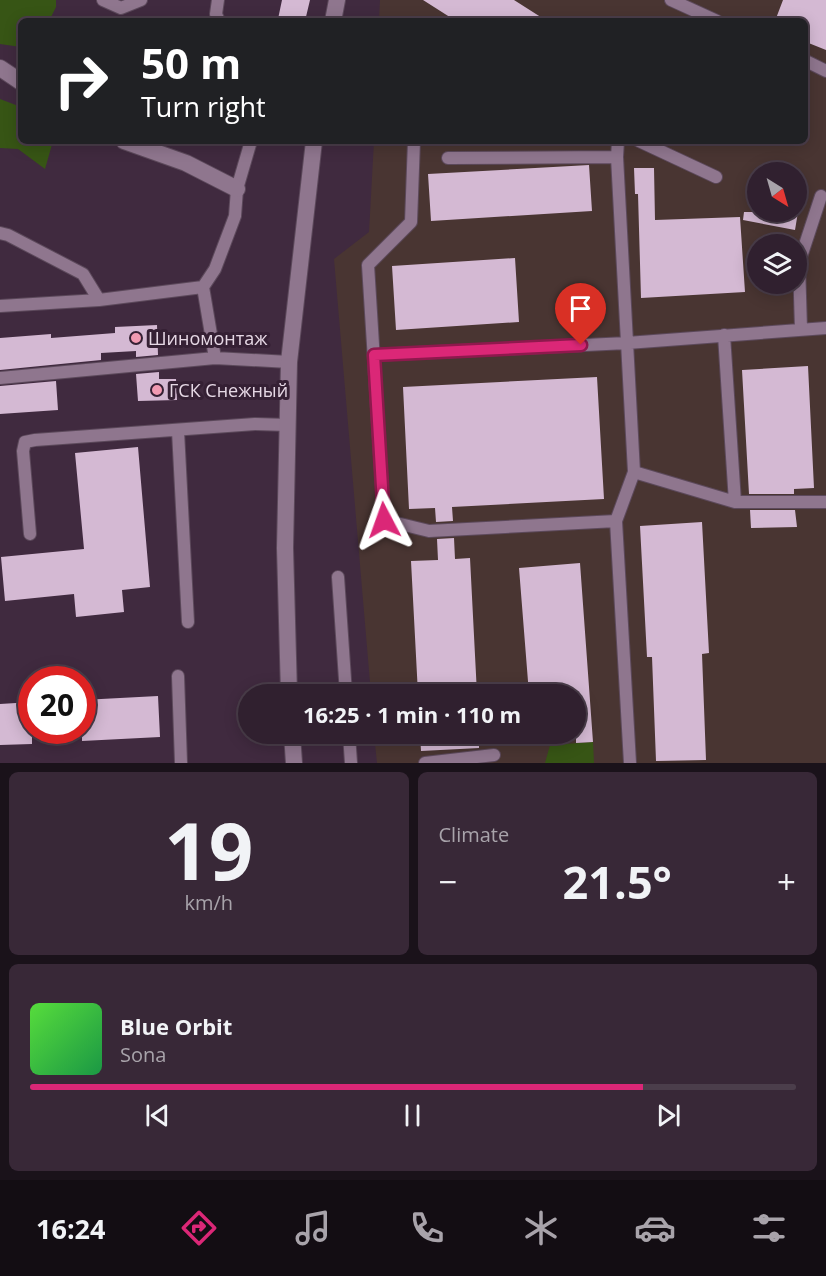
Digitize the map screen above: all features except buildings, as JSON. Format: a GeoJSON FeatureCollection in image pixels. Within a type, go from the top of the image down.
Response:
{"type":"FeatureCollection","features":[{"type":"Feature","properties":{"kind":"street"},"geometry":{"type":"LineString","coordinates":[[334,18],[337,0]]}},
{"type":"Feature","properties":{"kind":"street"},"geometry":{"type":"LineString","coordinates":[[0,68],[18,80]]}},
{"type":"Feature","properties":{"kind":"street"},"geometry":{"type":"LineString","coordinates":[[132,144],[186,163],[237,189]]}},
{"type":"Feature","properties":{"kind":"street"},"geometry":{"type":"LineString","coordinates":[[289,684],[285,548],[289,362],[314,144]]}},
{"type":"Feature","properties":{"kind":"street"},"geometry":{"type":"LineString","coordinates":[[293,744],[294,763]]}},
{"type":"Feature","properties":{"kind":"lane"},"geometry":{"type":"LineString","coordinates":[[103,0],[121,8],[141,0]]}},
{"type":"Feature","properties":{"kind":"lane"},"geometry":{"type":"LineString","coordinates":[[214,18],[218,0]]}},
{"type":"Feature","properties":{"kind":"lane"},"geometry":{"type":"LineString","coordinates":[[671,0],[710,18]]}},
{"type":"Feature","properties":{"kind":"lane"},"geometry":{"type":"LineString","coordinates":[[808,62],[826,71]]}},
{"type":"Feature","properties":{"kind":"lane"},"geometry":{"type":"LineString","coordinates":[[215,358],[203,287],[215,269],[235,216],[237,189],[250,144]]}},
{"type":"Feature","properties":{"kind":"lane"},"geometry":{"type":"LineString","coordinates":[[414,144],[411,222],[368,265],[384,520],[429,531],[616,521]]}},
{"type":"Feature","properties":{"kind":"lane"},"geometry":{"type":"LineString","coordinates":[[618,144],[634,472],[616,521],[630,763]]}},
{"type":"Feature","properties":{"kind":"lane"},"geometry":{"type":"LineString","coordinates":[[645,144],[716,177]]}},
{"type":"Feature","properties":{"kind":"lane"},"geometry":{"type":"LineString","coordinates":[[447,158],[617,157]]}},
{"type":"Feature","properties":{"kind":"lane"},"geometry":{"type":"LineString","coordinates":[[801,329],[799,263],[821,196]]}},
{"type":"Feature","properties":{"kind":"lane"},"geometry":{"type":"LineString","coordinates":[[0,233],[83,273],[99,300]]}},
{"type":"Feature","properties":{"kind":"lane"},"geometry":{"type":"LineString","coordinates":[[0,306],[99,300],[203,287]]}},
{"type":"Feature","properties":{"kind":"lane"},"geometry":{"type":"LineString","coordinates":[[374,355],[627,343],[826,328]]}},
{"type":"Feature","properties":{"kind":"lane"},"geometry":{"type":"LineString","coordinates":[[724,335],[735,502]]}},
{"type":"Feature","properties":{"kind":"lane"},"geometry":{"type":"LineString","coordinates":[[0,378],[215,358],[289,362]]}},
{"type":"Feature","properties":{"kind":"lane"},"geometry":{"type":"LineString","coordinates":[[30,534],[23,451],[26,442],[255,424],[288,425]]}},
{"type":"Feature","properties":{"kind":"lane"},"geometry":{"type":"LineString","coordinates":[[178,431],[188,622]]}},
{"type":"Feature","properties":{"kind":"lane"},"geometry":{"type":"LineString","coordinates":[[634,472],[735,502],[826,502]]}},
{"type":"Feature","properties":{"kind":"lane"},"geometry":{"type":"LineString","coordinates":[[338,577],[345,684]]}},
{"type":"Feature","properties":{"kind":"lane"},"geometry":{"type":"LineString","coordinates":[[178,676],[181,763]]}},
{"type":"Feature","properties":{"kind":"lane"},"geometry":{"type":"LineString","coordinates":[[350,744],[351,763]]}},
{"type":"Feature","properties":{"kind":"lane"},"geometry":{"type":"LineString","coordinates":[[425,763],[494,755]]}},
{"type":"Feature","properties":{"kind":"shaded area"},"geometry":{"type":"Polygon","coordinates":[[[380,0],[826,0],[826,763],[377,763],[375,744],[586,744],[586,684],[370,684],[334,259],[369,232],[374,144],[808,144],[808,18],[379,18],[380,0]]]}},
{"type":"Feature","properties":{"kind":"green space"},"geometry":{"type":"Polygon","coordinates":[[[0,0],[56,0],[56,7],[50,18],[18,18],[18,47],[0,44],[0,0]]]}},
{"type":"Feature","properties":{"kind":"green space"},"geometry":{"type":"Polygon","coordinates":[[[0,99],[18,106],[18,144],[52,144],[45,169],[18,149],[0,148],[0,99]]]}},
{"type":"Feature","properties":{"kind":"green space"},"geometry":{"type":"Polygon","coordinates":[[[593,742],[594,763],[545,763],[550,745],[593,742]]]}},
{"type":"Feature","properties":{"kind":"place","name":"Шиномонтаж"},"geometry":{"type":"Point","coordinates":[136,338]}},
{"type":"Feature","properties":{"kind":"place","name":"ГСК Снежный"},"geometry":{"type":"Point","coordinates":[157,390]}},
{"type":"Feature","properties":{"kind":"route"},"geometry":{"type":"LineString","coordinates":[[384,520],[374,355],[581,345]]}}]}
